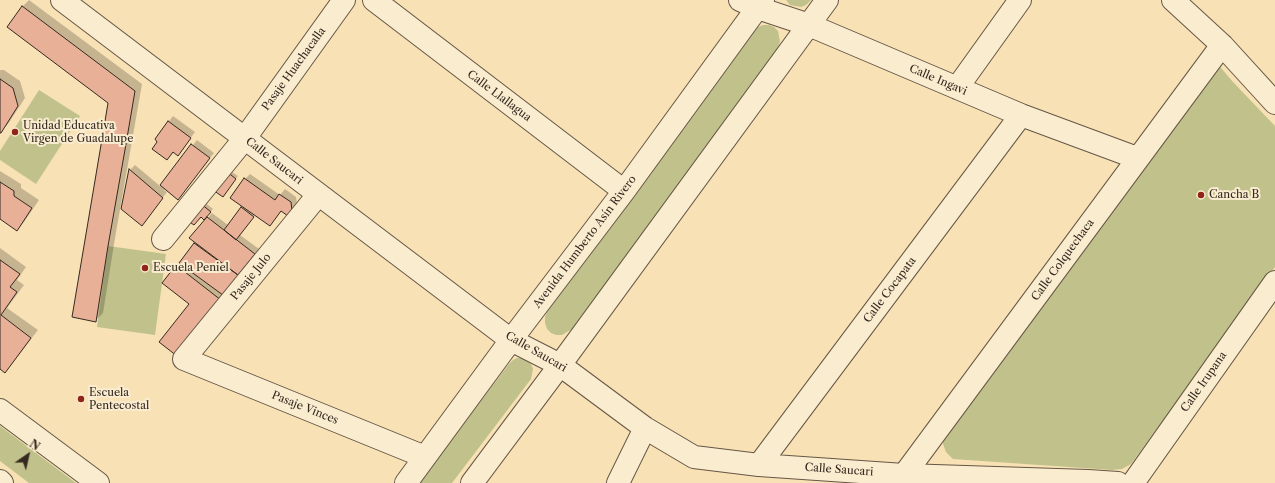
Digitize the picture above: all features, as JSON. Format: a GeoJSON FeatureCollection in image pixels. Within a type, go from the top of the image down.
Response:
{"type":"FeatureCollection","features":[{"type":"Feature","properties":{"kind":"street","name":"Calle Saucari"},"geometry":{"type":"LineString","coordinates":[[62,0],[511,340],[560,366],[645,428],[694,457],[760,465],[915,478],[1118,483]]}},
{"type":"Feature","properties":{"kind":"street","name":"Pasaje Huachacalla"},"geometry":{"type":"LineString","coordinates":[[164,239],[245,138],[344,0]]}},
{"type":"Feature","properties":{"kind":"street","name":"Calle Llallagua"},"geometry":{"type":"LineString","coordinates":[[374,0],[624,191]]}},
{"type":"Feature","properties":{"kind":"street"},"geometry":{"type":"LineString","coordinates":[[472,483],[560,366],[827,0]]}},
{"type":"Feature","properties":{"kind":"street"},"geometry":{"type":"LineString","coordinates":[[957,88],[1020,0]]}},
{"type":"Feature","properties":{"kind":"street"},"geometry":{"type":"LineString","coordinates":[[1179,2],[1222,45],[1275,103]]}},
{"type":"Feature","properties":{"kind":"street","name":"Avenida Humberto Asín Rivero"},"geometry":{"type":"LineString","coordinates":[[406,483],[511,340],[624,191],[754,3]]}},
{"type":"Feature","properties":{"kind":"street","name":"Calle Ingavi"},"geometry":{"type":"LineString","coordinates":[[754,3],[809,24],[1021,115],[1137,158]]}},
{"type":"Feature","properties":{"kind":"street","name":"Calle Colquechaca"},"geometry":{"type":"LineString","coordinates":[[915,478],[1137,158],[1222,45]]}},
{"type":"Feature","properties":{"kind":"street","name":"Calle Cocapata"},"geometry":{"type":"LineString","coordinates":[[760,465],[1021,115]]}},
{"type":"Feature","properties":{"kind":"street","name":"Pasaje Julo"},"geometry":{"type":"LineString","coordinates":[[184,359],[318,195]]}},
{"type":"Feature","properties":{"kind":"street","name":"Calle Irupana"},"geometry":{"type":"LineString","coordinates":[[1133,483],[1275,282]]}},
{"type":"Feature","properties":{"kind":"street","name":"Pasaje Vinces"},"geometry":{"type":"LineString","coordinates":[[184,359],[425,457]]}},
{"type":"Feature","properties":{"kind":"street"},"geometry":{"type":"LineString","coordinates":[[0,410],[98,483]]}},
{"type":"Feature","properties":{"kind":"street"},"geometry":{"type":"LineString","coordinates":[[618,483],[645,428]]}},
{"type":"Feature","properties":{"kind":"green space"},"geometry":{"type":"Polygon","coordinates":[[[786,0],[811,0],[806,5],[801,7],[790,5],[786,0]]]}},
{"type":"Feature","properties":{"kind":"green space"},"geometry":{"type":"Polygon","coordinates":[[[763,25],[774,27],[778,31],[780,42],[778,48],[572,329],[562,335],[551,333],[547,329],[545,323],[547,312],[754,31],[763,25]]]}},
{"type":"Feature","properties":{"kind":"green space","name":"Cancha B"},"geometry":{"type":"Polygon","coordinates":[[[1216,62],[1275,126],[1275,267],[1131,464],[1122,469],[1112,470],[953,459],[946,452],[943,444],[944,435],[1216,62]]]}},
{"type":"Feature","properties":{"kind":"green space"},"geometry":{"type":"Polygon","coordinates":[[[39,90],[80,116],[36,184],[0,160],[0,151],[39,90]]]}},
{"type":"Feature","properties":{"kind":"green space"},"geometry":{"type":"Polygon","coordinates":[[[108,246],[166,254],[155,335],[97,327],[108,246]]]}},
{"type":"Feature","properties":{"kind":"green space"},"geometry":{"type":"Polygon","coordinates":[[[517,358],[523,358],[531,364],[533,369],[531,379],[452,483],[418,483],[509,364],[517,358]]]}},
{"type":"Feature","properties":{"kind":"green space"},"geometry":{"type":"Polygon","coordinates":[[[0,426],[76,483],[29,483],[0,461],[0,426]]]}},
{"type":"Feature","properties":{"kind":"building"},"geometry":{"type":"Polygon","coordinates":[[[22,6],[135,91],[126,144],[102,139],[108,103],[7,27],[22,6]]]}},
{"type":"Feature","properties":{"kind":"building"},"geometry":{"type":"Polygon","coordinates":[[[0,79],[13,88],[18,106],[1,133],[0,133],[0,79]]]}},
{"type":"Feature","properties":{"kind":"building"},"geometry":{"type":"Polygon","coordinates":[[[168,121],[191,138],[178,156],[173,152],[167,160],[152,149],[157,142],[155,139],[168,121]]]}},
{"type":"Feature","properties":{"kind":"building"},"geometry":{"type":"Polygon","coordinates":[[[102,139],[126,144],[96,322],[72,317],[102,139]]]}},
{"type":"Feature","properties":{"kind":"building"},"geometry":{"type":"Polygon","coordinates":[[[191,144],[210,158],[178,200],[160,185],[191,144]]]}},
{"type":"Feature","properties":{"kind":"building"},"geometry":{"type":"Polygon","coordinates":[[[129,169],[163,198],[142,226],[121,209],[129,169]]]}},
{"type":"Feature","properties":{"kind":"building"},"geometry":{"type":"Polygon","coordinates":[[[226,171],[236,179],[223,197],[213,190],[226,171]]]}},
{"type":"Feature","properties":{"kind":"building"},"geometry":{"type":"Polygon","coordinates":[[[244,178],[275,200],[279,194],[291,202],[292,211],[288,216],[281,211],[270,226],[230,198],[244,178]]]}},
{"type":"Feature","properties":{"kind":"building"},"geometry":{"type":"Polygon","coordinates":[[[0,182],[14,191],[14,196],[32,208],[17,231],[0,219],[0,182]]]}},
{"type":"Feature","properties":{"kind":"building"},"geometry":{"type":"Polygon","coordinates":[[[200,203],[211,212],[204,220],[201,217],[194,225],[187,220],[200,203]]]}},
{"type":"Feature","properties":{"kind":"building"},"geometry":{"type":"Polygon","coordinates":[[[241,207],[254,217],[236,240],[224,230],[241,207]]]}},
{"type":"Feature","properties":{"kind":"building"},"geometry":{"type":"Polygon","coordinates":[[[207,217],[255,254],[238,275],[189,238],[207,217]]]}},
{"type":"Feature","properties":{"kind":"building"},"geometry":{"type":"Polygon","coordinates":[[[194,243],[242,278],[227,298],[179,263],[194,243]]]}},
{"type":"Feature","properties":{"kind":"building"},"geometry":{"type":"Polygon","coordinates":[[[0,260],[20,274],[10,287],[17,292],[1,315],[31,338],[5,373],[0,369],[0,260]]]}},
{"type":"Feature","properties":{"kind":"building"},"geometry":{"type":"Polygon","coordinates":[[[176,265],[226,304],[182,360],[159,342],[189,304],[162,283],[176,265]]]}},
{"type":"Feature","properties":{"kind":"place","name":"Unidad Educativa Virgen de Guadalupe"},"geometry":{"type":"Point","coordinates":[15,132]}},
{"type":"Feature","properties":{"kind":"place","name":"Cancha B"},"geometry":{"type":"Point","coordinates":[1201,195]}},
{"type":"Feature","properties":{"kind":"place","name":"Escuela Peniel"},"geometry":{"type":"Point","coordinates":[145,268]}},
{"type":"Feature","properties":{"kind":"place","name":"Escuela Pentecostal"},"geometry":{"type":"Point","coordinates":[81,399]}}]}
